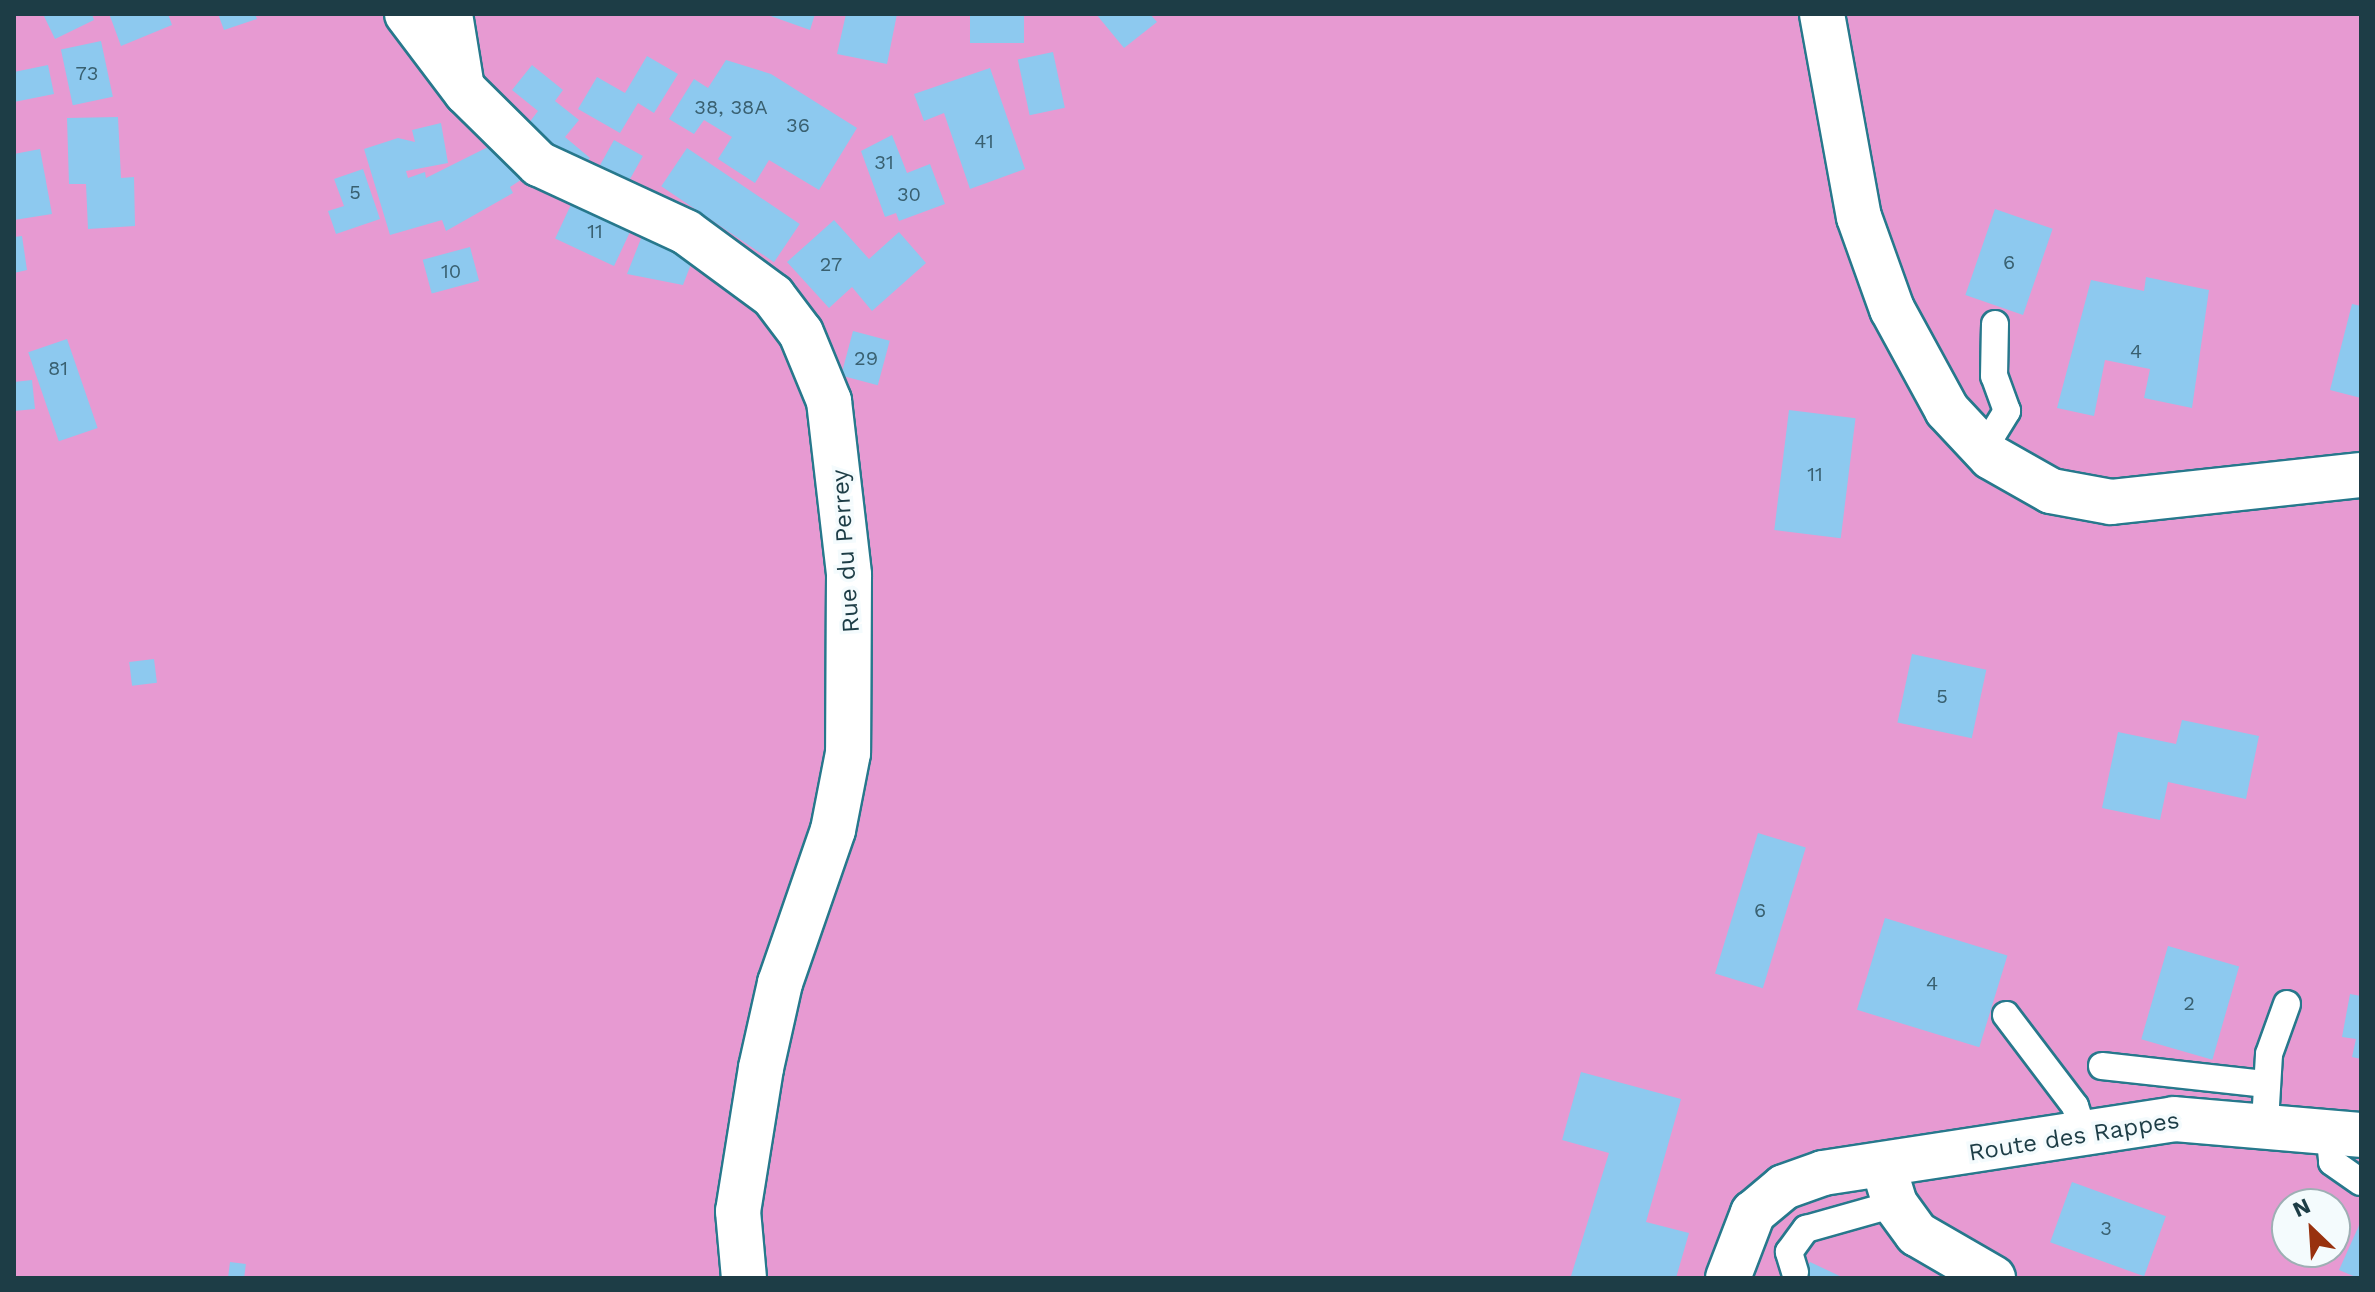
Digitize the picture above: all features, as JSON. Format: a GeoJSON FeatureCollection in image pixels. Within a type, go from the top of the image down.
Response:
{"type":"FeatureCollection","features":[{"type":"Feature","properties":{"kind":"street","name":"Rue du Perrey"},"geometry":{"type":"LineString","coordinates":[[407,14],[461,85],[544,168],[686,232],[737,264],[787,313],[821,372],[838,443],[847,549],[848,753],[833,830],[780,983],[756,1103],[738,1211],[744,1278]]}},
{"type":"Feature","properties":{"kind":"street"},"geometry":{"type":"LineString","coordinates":[[450,14],[461,85]]}},
{"type":"Feature","properties":{"kind":"street"},"geometry":{"type":"LineString","coordinates":[[1822,14],[1845,156],[1876,266],[1918,362],[1983,450],[2051,491],[2111,502],[2361,475]]}},
{"type":"Feature","properties":{"kind":"street"},"geometry":{"type":"LineString","coordinates":[[714,1278],[738,1116],[756,1103]]}},
{"type":"Feature","properties":{"kind":"street","name":"Route des Rappes"},"geometry":{"type":"LineString","coordinates":[[1728,1278],[1742,1231],[1767,1198],[1803,1178],[1889,1184],[2084,1133],[2264,1103],[2345,1133]]}},
{"type":"Feature","properties":{"kind":"street"},"geometry":{"type":"LineString","coordinates":[[1889,1184],[1931,1246],[1993,1278]]}},
{"type":"Feature","properties":{"kind":"lane"},"geometry":{"type":"LineString","coordinates":[[1983,450],[2007,411],[1994,376],[1995,324]]}},
{"type":"Feature","properties":{"kind":"lane"},"geometry":{"type":"LineString","coordinates":[[2102,1066],[2264,1103],[2287,1004]]}},
{"type":"Feature","properties":{"kind":"lane"},"geometry":{"type":"LineString","coordinates":[[2006,1015],[2075,1106],[2084,1133]]}},
{"type":"Feature","properties":{"kind":"lane"},"geometry":{"type":"LineString","coordinates":[[2345,1133],[2332,1162],[2361,1182]]}},
{"type":"Feature","properties":{"kind":"lane"},"geometry":{"type":"LineString","coordinates":[[1795,1272],[1789,1252],[1806,1229],[1889,1184]]}},
{"type":"Feature","properties":{"kind":"shaded area"},"geometry":{"type":"Polygon","coordinates":[[[14,14],[2361,14],[2361,1278],[14,1278],[14,14]]]}},
{"type":"Feature","properties":{"kind":"building"},"geometry":{"type":"Polygon","coordinates":[[[43,14],[92,14],[94,20],[55,39],[43,14]]]}},
{"type":"Feature","properties":{"kind":"building"},"geometry":{"type":"Polygon","coordinates":[[[168,14],[172,25],[121,46],[110,16],[168,14]]]}},
{"type":"Feature","properties":{"kind":"building"},"geometry":{"type":"Polygon","coordinates":[[[218,14],[255,14],[257,19],[224,30],[218,14]]]}},
{"type":"Feature","properties":{"kind":"building"},"geometry":{"type":"Polygon","coordinates":[[[765,14],[815,14],[810,30],[765,14]]]}},
{"type":"Feature","properties":{"kind":"building"},"geometry":{"type":"Polygon","coordinates":[[[846,14],[897,14],[887,64],[837,54],[846,14]]]}},
{"type":"Feature","properties":{"kind":"building"},"geometry":{"type":"Polygon","coordinates":[[[970,14],[1024,14],[1024,43],[970,43],[970,14]]]}},
{"type":"Feature","properties":{"kind":"building"},"geometry":{"type":"Polygon","coordinates":[[[1096,14],[1150,14],[1157,22],[1124,48],[1096,14]]]}},
{"type":"Feature","properties":{"kind":"building"},"geometry":{"type":"Polygon","coordinates":[[[101,41],[113,97],[73,105],[61,50],[101,41]]]}},
{"type":"Feature","properties":{"kind":"building"},"geometry":{"type":"Polygon","coordinates":[[[1053,52],[1065,108],[1030,115],[1018,59],[1053,52]]]}},
{"type":"Feature","properties":{"kind":"building"},"geometry":{"type":"Polygon","coordinates":[[[647,56],[678,74],[654,113],[638,103],[620,133],[578,109],[597,77],[625,93],[647,56]]]}},
{"type":"Feature","properties":{"kind":"building"},"geometry":{"type":"Polygon","coordinates":[[[726,60],[771,74],[857,128],[819,190],[769,160],[755,183],[718,159],[732,137],[704,120],[694,134],[669,119],[694,79],[708,88],[726,60]]]}},
{"type":"Feature","properties":{"kind":"building"},"geometry":{"type":"Polygon","coordinates":[[[48,65],[54,94],[14,102],[14,72],[48,65]]]}},
{"type":"Feature","properties":{"kind":"building"},"geometry":{"type":"Polygon","coordinates":[[[532,65],[563,90],[555,101],[579,120],[565,137],[590,158],[580,170],[522,132],[538,111],[512,90],[532,65]]]}},
{"type":"Feature","properties":{"kind":"building"},"geometry":{"type":"Polygon","coordinates":[[[990,68],[1025,169],[970,189],[944,113],[924,121],[914,94],[990,68]]]}},
{"type":"Feature","properties":{"kind":"building"},"geometry":{"type":"Polygon","coordinates":[[[118,117],[121,178],[134,177],[135,226],[88,229],[86,184],[69,184],[67,118],[118,117]]]}},
{"type":"Feature","properties":{"kind":"building"},"geometry":{"type":"Polygon","coordinates":[[[441,123],[448,163],[406,171],[408,178],[425,172],[426,178],[500,141],[530,174],[510,187],[513,193],[446,231],[442,220],[390,235],[364,149],[398,138],[415,142],[412,130],[441,123]]]}},
{"type":"Feature","properties":{"kind":"building"},"geometry":{"type":"Polygon","coordinates":[[[892,135],[907,173],[930,164],[945,204],[899,221],[896,213],[885,217],[861,151],[892,135]]]}},
{"type":"Feature","properties":{"kind":"building"},"geometry":{"type":"Polygon","coordinates":[[[614,140],[643,156],[621,195],[592,179],[614,140]]]}},
{"type":"Feature","properties":{"kind":"building"},"geometry":{"type":"Polygon","coordinates":[[[687,148],[800,224],[774,262],[661,186],[687,148]]]}},
{"type":"Feature","properties":{"kind":"building"},"geometry":{"type":"Polygon","coordinates":[[[40,149],[52,214],[14,220],[14,154],[40,149]]]}},
{"type":"Feature","properties":{"kind":"building"},"geometry":{"type":"Polygon","coordinates":[[[363,169],[380,219],[336,234],[328,211],[344,206],[334,179],[363,169]]]}},
{"type":"Feature","properties":{"kind":"building"},"geometry":{"type":"Polygon","coordinates":[[[575,196],[634,223],[614,266],[555,239],[575,196]]]}},
{"type":"Feature","properties":{"kind":"building"},"geometry":{"type":"Polygon","coordinates":[[[1995,209],[2053,229],[2023,315],[1965,295],[1995,209]]]}},
{"type":"Feature","properties":{"kind":"building"},"geometry":{"type":"Polygon","coordinates":[[[834,220],[869,259],[899,232],[926,263],[872,311],[852,287],[829,308],[787,262],[834,220]]]}},
{"type":"Feature","properties":{"kind":"building"},"geometry":{"type":"Polygon","coordinates":[[[644,231],[696,251],[683,285],[627,274],[644,231]]]}},
{"type":"Feature","properties":{"kind":"building"},"geometry":{"type":"Polygon","coordinates":[[[22,236],[27,270],[14,273],[14,237],[22,236]]]}},
{"type":"Feature","properties":{"kind":"building"},"geometry":{"type":"Polygon","coordinates":[[[470,247],[479,281],[432,293],[423,260],[470,247]]]}},
{"type":"Feature","properties":{"kind":"building"},"geometry":{"type":"Polygon","coordinates":[[[2146,277],[2209,290],[2192,408],[2144,398],[2150,369],[2105,360],[2094,416],[2057,408],[2091,280],[2144,291],[2146,277]]]}},
{"type":"Feature","properties":{"kind":"building"},"geometry":{"type":"Polygon","coordinates":[[[2352,304],[2361,306],[2361,398],[2330,390],[2352,304]]]}},
{"type":"Feature","properties":{"kind":"building"},"geometry":{"type":"Polygon","coordinates":[[[853,331],[890,341],[878,385],[841,375],[853,331]]]}},
{"type":"Feature","properties":{"kind":"building"},"geometry":{"type":"Polygon","coordinates":[[[67,339],[98,428],[59,441],[28,352],[67,339]]]}},
{"type":"Feature","properties":{"kind":"building"},"geometry":{"type":"Polygon","coordinates":[[[32,380],[35,409],[14,411],[14,382],[32,380]]]}},
{"type":"Feature","properties":{"kind":"building"},"geometry":{"type":"Polygon","coordinates":[[[1789,410],[1856,418],[1841,538],[1774,530],[1789,410]]]}},
{"type":"Feature","properties":{"kind":"building"},"geometry":{"type":"Polygon","coordinates":[[[1912,654],[1986,670],[1972,738],[1897,722],[1912,654]]]}},
{"type":"Feature","properties":{"kind":"building"},"geometry":{"type":"Polygon","coordinates":[[[154,659],[157,683],[132,686],[129,662],[154,659]]]}},
{"type":"Feature","properties":{"kind":"building"},"geometry":{"type":"Polygon","coordinates":[[[2182,720],[2259,736],[2246,799],[2168,782],[2160,820],[2102,808],[2118,732],[2176,744],[2182,720]]]}},
{"type":"Feature","properties":{"kind":"building"},"geometry":{"type":"Polygon","coordinates":[[[1758,833],[1806,848],[1763,988],[1715,974],[1758,833]]]}},
{"type":"Feature","properties":{"kind":"building"},"geometry":{"type":"Polygon","coordinates":[[[1885,918],[2007,955],[1979,1047],[1857,1010],[1885,918]]]}},
{"type":"Feature","properties":{"kind":"building"},"geometry":{"type":"Polygon","coordinates":[[[2168,946],[2239,966],[2212,1060],[2141,1039],[2168,946]]]}},
{"type":"Feature","properties":{"kind":"building"},"geometry":{"type":"Polygon","coordinates":[[[2350,994],[2361,996],[2361,1059],[2352,1057],[2356,1039],[2342,1037],[2350,994]]]}},
{"type":"Feature","properties":{"kind":"building"},"geometry":{"type":"Polygon","coordinates":[[[1581,1072],[1681,1099],[1646,1222],[1689,1233],[1676,1278],[1571,1276],[1609,1153],[1562,1140],[1581,1072]]]}},
{"type":"Feature","properties":{"kind":"building"},"geometry":{"type":"Polygon","coordinates":[[[2072,1182],[2166,1216],[2144,1276],[2050,1242],[2072,1182]]]}},
{"type":"Feature","properties":{"kind":"building"},"geometry":{"type":"Polygon","coordinates":[[[2361,1221],[2361,1278],[2339,1270],[2351,1268],[2351,1243],[2361,1221]]]}},
{"type":"Feature","properties":{"kind":"building"},"geometry":{"type":"Polygon","coordinates":[[[230,1262],[246,1264],[244,1278],[228,1276],[230,1262]]]}},
{"type":"Feature","properties":{"kind":"building"},"geometry":{"type":"Polygon","coordinates":[[[1810,1262],[1844,1278],[1802,1278],[1810,1262]]]}}]}
